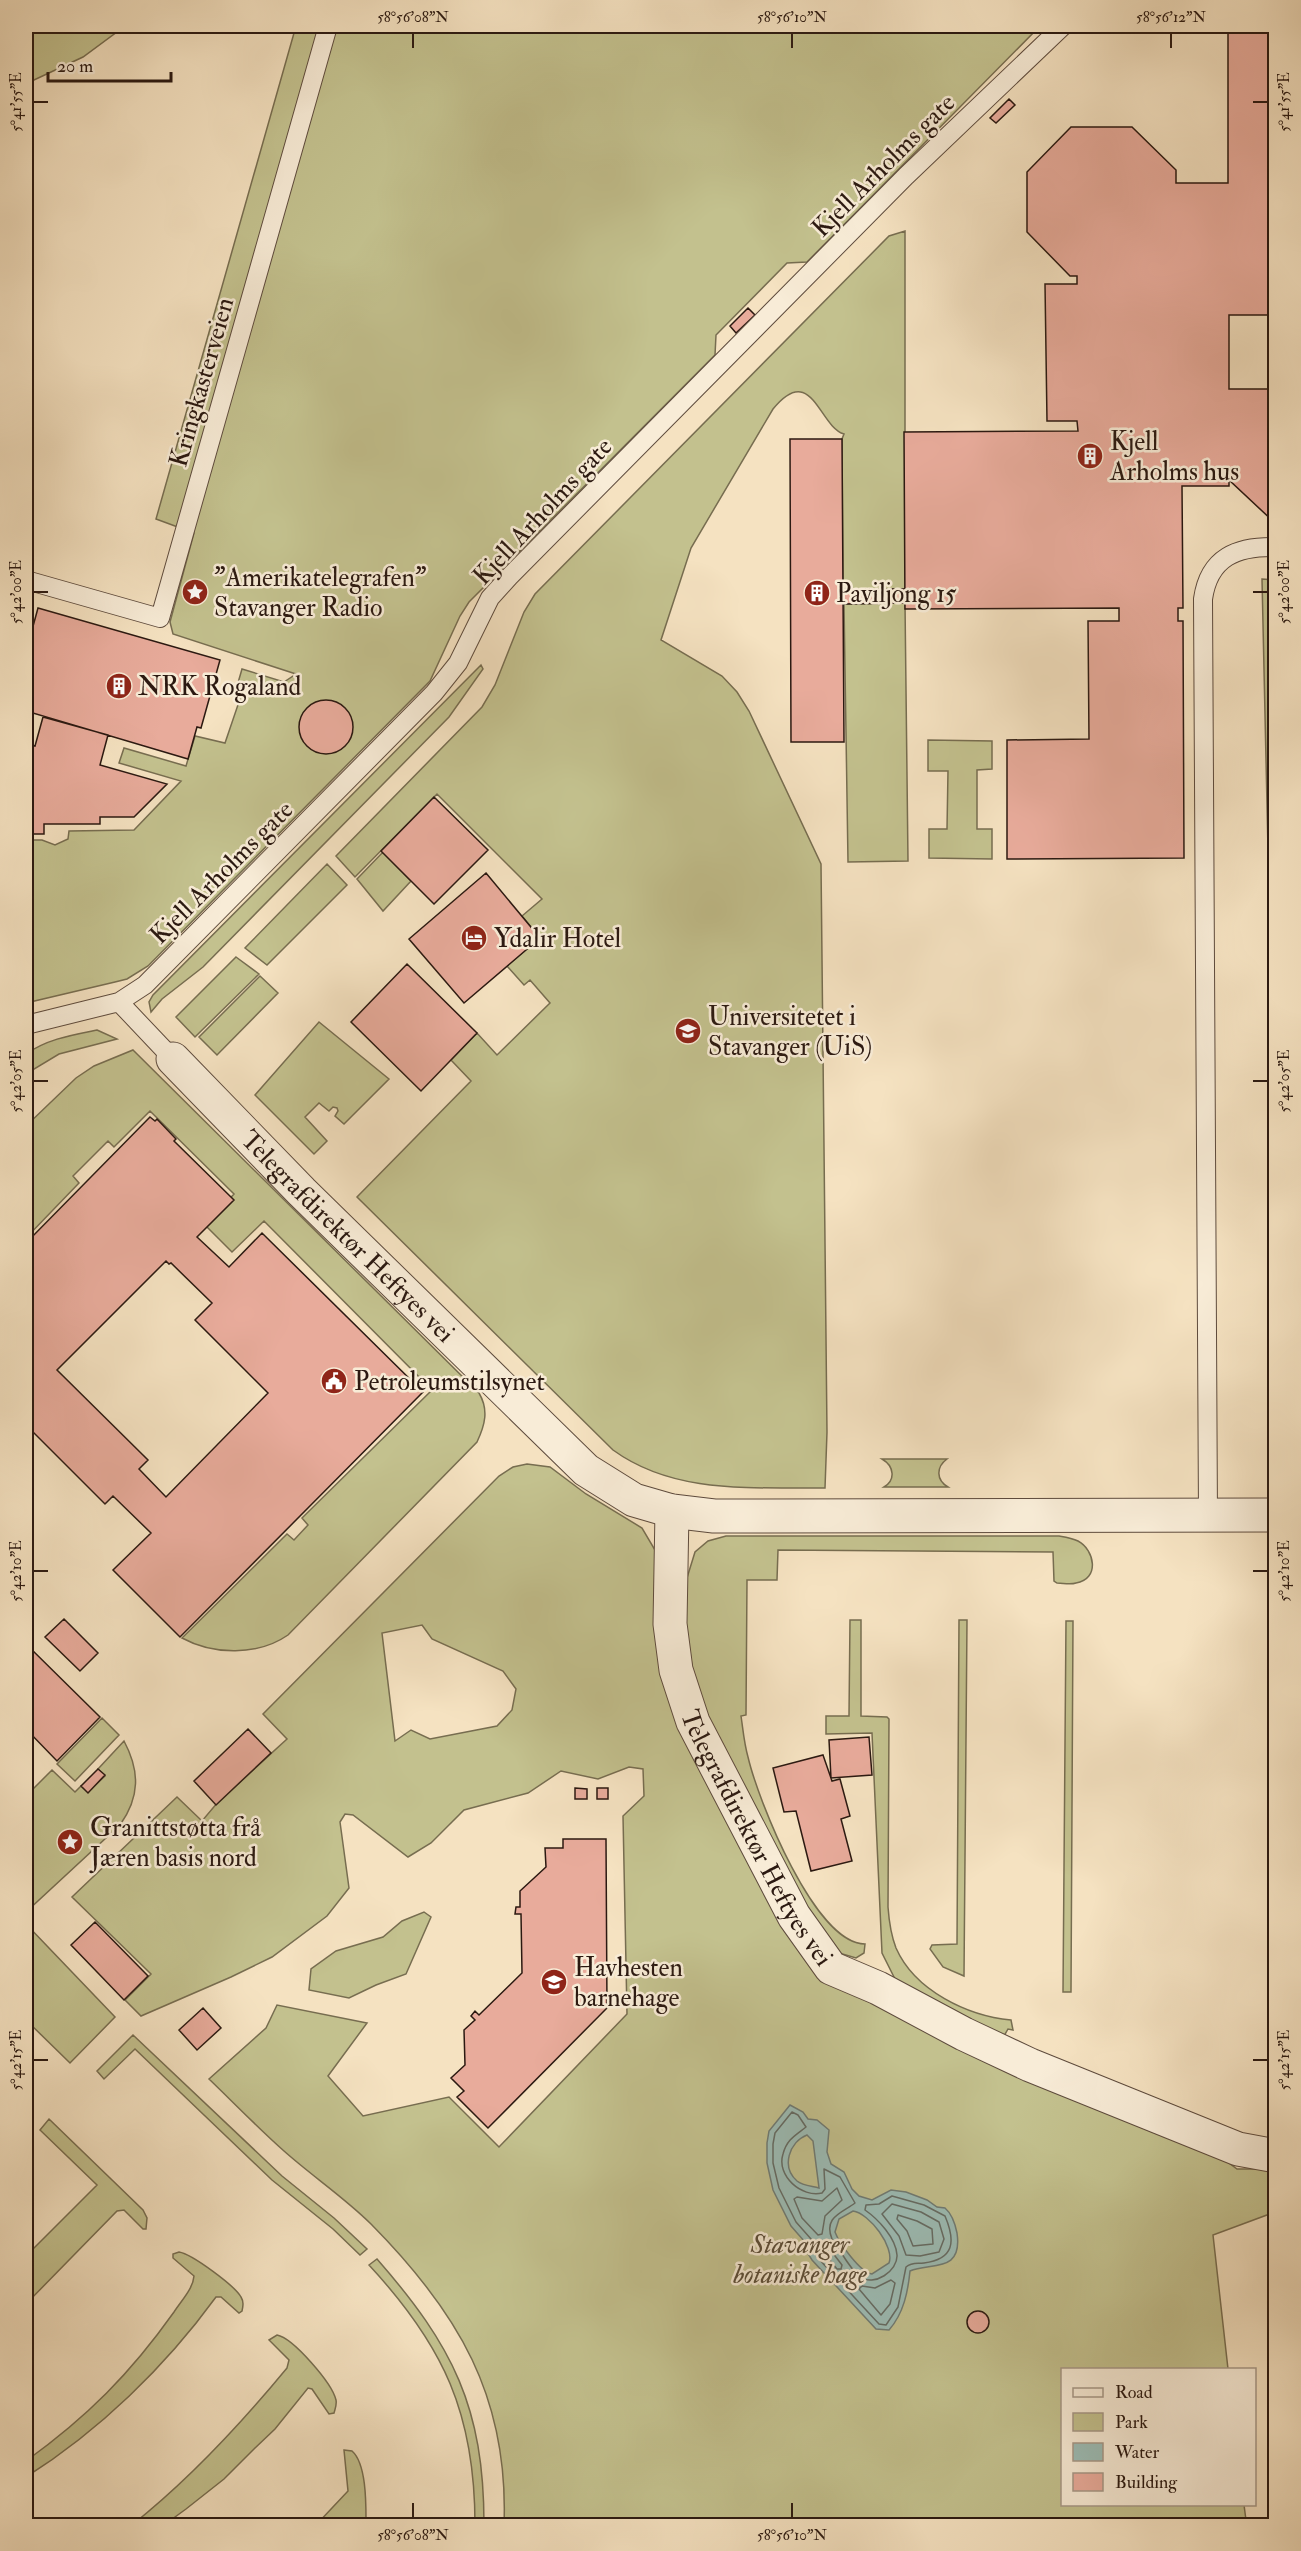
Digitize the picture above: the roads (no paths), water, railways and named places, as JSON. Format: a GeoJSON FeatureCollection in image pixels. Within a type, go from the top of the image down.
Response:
{"type":"FeatureCollection","features":[{"type":"Feature","properties":{"kind":"street","name":"Telegrafdirektør Heftyes vei"},"geometry":{"type":"LineString","coordinates":[[173,1059],[319,1209],[586,1470],[634,1500],[672,1511],[714,1516],[1275,1515]]}},
{"type":"Feature","properties":{"kind":"street","name":"Telegrafdirektør Heftyes vei"},"geometry":{"type":"LineString","coordinates":[[672,1511],[670,1623],[676,1670],[693,1722],[794,1916],[831,1968],[878,1988],[1030,2066],[1238,2149],[1275,2156]]}},
{"type":"Feature","properties":{"kind":"lane","name":"Kringkasterveien"},"geometry":{"type":"LineString","coordinates":[[26,580],[160,618],[328,26]]}},
{"type":"Feature","properties":{"kind":"lane","name":"Kjell Arholms gate"},"geometry":{"type":"LineString","coordinates":[[26,1025],[119,1002],[145,985],[434,693],[458,663],[490,598],[510,577],[897,185],[1062,26]]}},
{"type":"Feature","properties":{"kind":"lane"},"geometry":{"type":"LineString","coordinates":[[1208,1516],[1203,599],[1206,581],[1224,558],[1253,547],[1275,547]]}},
{"type":"Feature","properties":{"kind":"lane"},"geometry":{"type":"LineString","coordinates":[[119,1002],[173,1059]]}},
{"type":"Feature","properties":{"kind":"water"},"geometry":{"type":"Polygon","coordinates":[[[790,2105],[803,2112],[808,2119],[817,2120],[829,2130],[827,2152],[831,2164],[844,2172],[852,2189],[859,2196],[872,2200],[891,2190],[906,2192],[927,2200],[937,2207],[945,2208],[951,2216],[957,2233],[958,2246],[955,2255],[943,2264],[910,2271],[902,2309],[889,2330],[876,2329],[812,2260],[805,2242],[791,2226],[773,2190],[767,2163],[769,2131],[790,2105]],[[807,2135],[801,2138],[792,2149],[789,2155],[789,2169],[799,2183],[819,2188],[813,2141],[807,2135]],[[853,2211],[839,2219],[835,2232],[862,2269],[872,2274],[889,2263],[888,2248],[873,2224],[853,2211]]]}},
{"type":"Feature","properties":{"kind":"place","name":"Kjell Arholms hus"},"geometry":{"type":"Point","coordinates":[1090,456]}},
{"type":"Feature","properties":{"kind":"place","name":"\"Amerikatelegrafen\" Stavanger Radio"},"geometry":{"type":"Point","coordinates":[195,592]}},
{"type":"Feature","properties":{"kind":"place","name":"Paviljong 15"},"geometry":{"type":"Point","coordinates":[817,593]}},
{"type":"Feature","properties":{"kind":"place","name":"NRK Rogaland"},"geometry":{"type":"Point","coordinates":[119,686]}},
{"type":"Feature","properties":{"kind":"place","name":"Ydalir Hotel"},"geometry":{"type":"Point","coordinates":[474,938]}},
{"type":"Feature","properties":{"kind":"place","name":"Universitetet i Stavanger (UiS)"},"geometry":{"type":"Point","coordinates":[688,1031]}},
{"type":"Feature","properties":{"kind":"place","name":"Petroleumstilsynet"},"geometry":{"type":"Point","coordinates":[334,1381]}},
{"type":"Feature","properties":{"kind":"place","name":"Granittstøtta frå Jæren basis nord"},"geometry":{"type":"Point","coordinates":[70,1842]}},
{"type":"Feature","properties":{"kind":"place","name":"Havhesten barnehage"},"geometry":{"type":"Point","coordinates":[554,1982]}},
{"type":"Feature","properties":{"kind":"park label","name":"Stavanger botaniske hage"},"geometry":{"type":"Point","coordinates":[800,2259]}}]}
